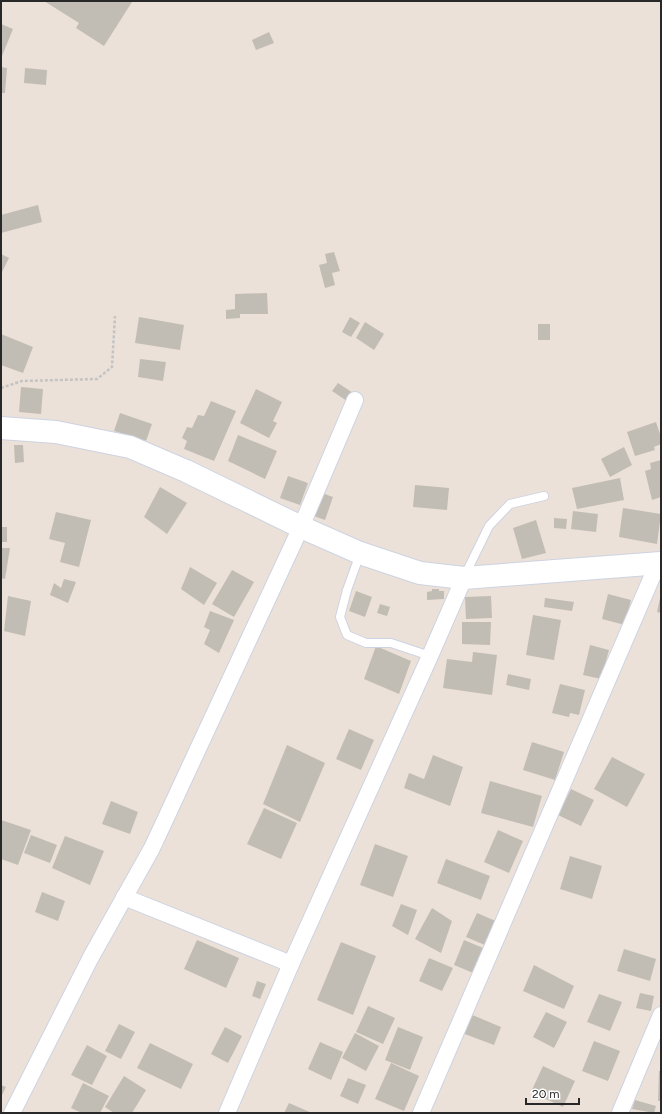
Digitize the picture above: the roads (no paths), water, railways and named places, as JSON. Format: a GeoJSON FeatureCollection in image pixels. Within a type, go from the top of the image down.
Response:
{"type":"FeatureCollection","features":[{"type":"Feature","properties":{"kind":"street"},"geometry":{"type":"LineString","coordinates":[[12,1113],[91,957],[152,848],[301,527],[355,400]]}},
{"type":"Feature","properties":{"kind":"street"},"geometry":{"type":"LineString","coordinates":[[1,428],[56,432],[130,446],[186,470],[301,527],[360,553],[420,573],[464,578],[660,563],[421,1113]]}},
{"type":"Feature","properties":{"kind":"street"},"geometry":{"type":"LineString","coordinates":[[226,1113],[464,578]]}},
{"type":"Feature","properties":{"kind":"street"},"geometry":{"type":"LineString","coordinates":[[124,898],[291,964]]}},
{"type":"Feature","properties":{"kind":"street"},"geometry":{"type":"LineString","coordinates":[[620,1113],[661,1015]]}},
{"type":"Feature","properties":{"kind":"lane"},"geometry":{"type":"LineString","coordinates":[[464,578],[488,526],[510,504],[544,496]]}},
{"type":"Feature","properties":{"kind":"lane"},"geometry":{"type":"LineString","coordinates":[[360,553],[347,590],[340,617],[347,635],[366,643],[392,643],[430,656]]}}]}
